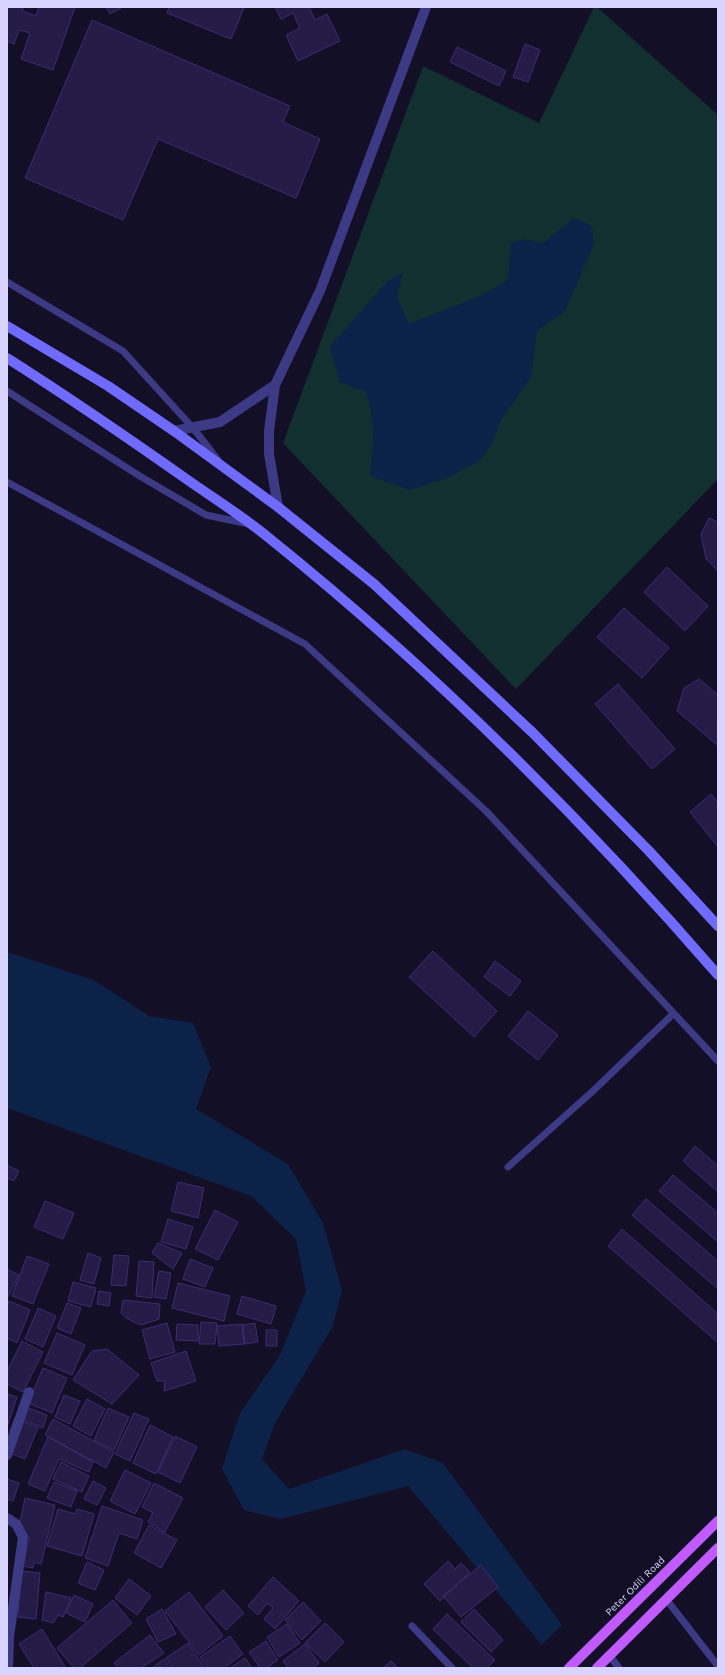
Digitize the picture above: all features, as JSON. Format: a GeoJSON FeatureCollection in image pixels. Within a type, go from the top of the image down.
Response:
{"type":"FeatureCollection","features":[{"type":"Feature","properties":{"kind":"main road"},"geometry":{"type":"LineString","coordinates":[[7,326],[108,386],[174,431],[278,507],[374,584],[533,733],[649,851],[718,926]]}},
{"type":"Feature","properties":{"kind":"main road"},"geometry":{"type":"LineString","coordinates":[[7,358],[94,414],[268,537],[380,632],[502,743],[654,902],[718,975]]}},
{"type":"Feature","properties":{"kind":"main road","name":"Peter Odili Road"},"geometry":{"type":"LineString","coordinates":[[569,1668],[718,1521]]}},
{"type":"Feature","properties":{"kind":"main road"},"geometry":{"type":"LineString","coordinates":[[597,1668],[718,1548]]}},
{"type":"Feature","properties":{"kind":"street"},"geometry":{"type":"LineString","coordinates":[[278,507],[269,454],[269,431],[275,385],[320,291],[426,7]]}},
{"type":"Feature","properties":{"kind":"street"},"geometry":{"type":"LineString","coordinates":[[174,431],[220,422],[275,385]]}},
{"type":"Feature","properties":{"kind":"street"},"geometry":{"type":"LineString","coordinates":[[7,1455],[29,1392]]}},
{"type":"Feature","properties":{"kind":"street"},"geometry":{"type":"LineString","coordinates":[[7,1518],[16,1524],[23,1537],[9,1637],[8,1668]]}},
{"type":"Feature","properties":{"kind":"lane"},"geometry":{"type":"LineString","coordinates":[[7,282],[123,351],[193,428],[224,468]]}},
{"type":"Feature","properties":{"kind":"lane"},"geometry":{"type":"LineString","coordinates":[[7,391],[138,475],[206,515],[250,524]]}},
{"type":"Feature","properties":{"kind":"lane"},"geometry":{"type":"LineString","coordinates":[[7,482],[305,644],[487,812],[718,1061]]}},
{"type":"Feature","properties":{"kind":"lane"},"geometry":{"type":"LineString","coordinates":[[508,1167],[593,1091],[673,1014]]}},
{"type":"Feature","properties":{"kind":"lane"},"geometry":{"type":"LineString","coordinates":[[666,1599],[718,1666]]}},
{"type":"Feature","properties":{"kind":"lane"},"geometry":{"type":"LineString","coordinates":[[412,1626],[452,1668]]}},
{"type":"Feature","properties":{"kind":"lane"},"geometry":{"type":"LineString","coordinates":[[609,1655],[619,1668]]}},
{"type":"Feature","properties":{"kind":"green space"},"geometry":{"type":"Polygon","coordinates":[[[594,7],[597,7],[718,115],[718,479],[516,689],[283,443],[423,66],[539,123],[594,7]]]}},
{"type":"Feature","properties":{"kind":"water"},"geometry":{"type":"Polygon","coordinates":[[[574,218],[592,226],[594,244],[565,311],[537,331],[531,377],[501,420],[491,446],[479,461],[447,478],[410,490],[370,476],[373,434],[371,414],[366,392],[339,382],[330,346],[387,282],[403,272],[397,297],[409,324],[482,295],[508,280],[511,243],[524,239],[543,243],[574,218]]]}},
{"type":"Feature","properties":{"kind":"water"},"geometry":{"type":"Polygon","coordinates":[[[7,952],[94,980],[149,1016],[193,1023],[211,1067],[196,1109],[288,1164],[323,1223],[342,1290],[333,1326],[275,1423],[262,1459],[289,1489],[405,1449],[443,1463],[562,1625],[542,1645],[408,1486],[281,1519],[244,1510],[222,1469],[240,1413],[280,1355],[306,1291],[296,1239],[251,1196],[7,1108],[7,952]]]}},
{"type":"Feature","properties":{"kind":"building"},"geometry":{"type":"Polygon","coordinates":[[[7,7],[24,7],[22,11],[36,16],[39,7],[75,7],[53,70],[21,59],[30,33],[19,30],[14,44],[7,41],[7,7]]]}},
{"type":"Feature","properties":{"kind":"building"},"geometry":{"type":"Polygon","coordinates":[[[106,7],[123,7],[110,14],[106,7]]]}},
{"type":"Feature","properties":{"kind":"building"},"geometry":{"type":"Polygon","coordinates":[[[169,7],[244,8],[231,39],[167,13],[169,7]]]}},
{"type":"Feature","properties":{"kind":"building"},"geometry":{"type":"Polygon","coordinates":[[[275,7],[309,7],[315,20],[327,14],[340,41],[298,61],[286,35],[300,28],[293,13],[281,19],[275,7]]]}},
{"type":"Feature","properties":{"kind":"building"},"geometry":{"type":"Polygon","coordinates":[[[92,20],[290,106],[283,122],[320,139],[296,198],[158,139],[123,220],[25,178],[92,20]]]}},
{"type":"Feature","properties":{"kind":"building"},"geometry":{"type":"Polygon","coordinates":[[[525,44],[540,50],[528,82],[513,77],[525,44]]]}},
{"type":"Feature","properties":{"kind":"building"},"geometry":{"type":"Polygon","coordinates":[[[457,47],[506,71],[499,86],[450,62],[457,47]]]}},
{"type":"Feature","properties":{"kind":"building"},"geometry":{"type":"Polygon","coordinates":[[[709,518],[718,522],[718,571],[706,559],[701,534],[709,518]]]}},
{"type":"Feature","properties":{"kind":"building"},"geometry":{"type":"Polygon","coordinates":[[[667,567],[708,606],[685,631],[644,592],[667,567]]]}},
{"type":"Feature","properties":{"kind":"building"},"geometry":{"type":"Polygon","coordinates":[[[624,608],[669,648],[642,678],[597,637],[624,608]]]}},
{"type":"Feature","properties":{"kind":"building"},"geometry":{"type":"Polygon","coordinates":[[[699,679],[718,695],[717,745],[677,711],[684,688],[699,679]]]}},
{"type":"Feature","properties":{"kind":"building"},"geometry":{"type":"Polygon","coordinates":[[[618,684],[675,749],[652,769],[595,704],[618,684]]]}},
{"type":"Feature","properties":{"kind":"building"},"geometry":{"type":"Polygon","coordinates":[[[711,794],[718,803],[718,847],[690,812],[711,794]]]}},
{"type":"Feature","properties":{"kind":"building"},"geometry":{"type":"Polygon","coordinates":[[[433,951],[497,1011],[474,1037],[409,977],[433,951]]]}},
{"type":"Feature","properties":{"kind":"building"},"geometry":{"type":"Polygon","coordinates":[[[495,961],[521,981],[510,996],[484,977],[495,961]]]}},
{"type":"Feature","properties":{"kind":"building"},"geometry":{"type":"Polygon","coordinates":[[[528,1011],[558,1035],[538,1060],[508,1036],[528,1011]]]}},
{"type":"Feature","properties":{"kind":"building"},"geometry":{"type":"Polygon","coordinates":[[[695,1146],[718,1166],[718,1192],[683,1161],[695,1146]]]}},
{"type":"Feature","properties":{"kind":"building"},"geometry":{"type":"Polygon","coordinates":[[[7,1165],[19,1171],[14,1181],[7,1178],[7,1165]]]}},
{"type":"Feature","properties":{"kind":"building"},"geometry":{"type":"Polygon","coordinates":[[[673,1175],[718,1213],[718,1242],[659,1191],[673,1175]]]}},
{"type":"Feature","properties":{"kind":"building"},"geometry":{"type":"Polygon","coordinates":[[[178,1182],[204,1188],[198,1218],[171,1211],[178,1182]]]}},
{"type":"Feature","properties":{"kind":"building"},"geometry":{"type":"Polygon","coordinates":[[[646,1199],[718,1261],[718,1289],[632,1215],[646,1199]]]}},
{"type":"Feature","properties":{"kind":"building"},"geometry":{"type":"Polygon","coordinates":[[[45,1201],[74,1213],[63,1239],[34,1227],[45,1201]]]}},
{"type":"Feature","properties":{"kind":"building"},"geometry":{"type":"Polygon","coordinates":[[[215,1210],[238,1222],[218,1260],[195,1249],[215,1210]]]}},
{"type":"Feature","properties":{"kind":"building"},"geometry":{"type":"Polygon","coordinates":[[[168,1219],[193,1227],[186,1249],[161,1242],[168,1219]]]}},
{"type":"Feature","properties":{"kind":"building"},"geometry":{"type":"Polygon","coordinates":[[[622,1229],[718,1314],[718,1343],[608,1246],[622,1229]]]}},
{"type":"Feature","properties":{"kind":"building"},"geometry":{"type":"Polygon","coordinates":[[[158,1243],[182,1253],[173,1269],[152,1253],[158,1243]]]}},
{"type":"Feature","properties":{"kind":"building"},"geometry":{"type":"Polygon","coordinates":[[[88,1253],[101,1258],[94,1284],[80,1280],[88,1253]]]}},
{"type":"Feature","properties":{"kind":"building"},"geometry":{"type":"Polygon","coordinates":[[[114,1255],[129,1256],[126,1286],[111,1285],[114,1255]]]}},
{"type":"Feature","properties":{"kind":"building"},"geometry":{"type":"Polygon","coordinates":[[[27,1256],[49,1264],[33,1304],[12,1296],[27,1256]]]}},
{"type":"Feature","properties":{"kind":"building"},"geometry":{"type":"Polygon","coordinates":[[[190,1259],[213,1268],[205,1287],[183,1279],[190,1259]]]}},
{"type":"Feature","properties":{"kind":"building"},"geometry":{"type":"Polygon","coordinates":[[[139,1261],[154,1262],[152,1298],[136,1296],[139,1261]]]}},
{"type":"Feature","properties":{"kind":"building"},"geometry":{"type":"Polygon","coordinates":[[[7,1269],[19,1275],[7,1299],[7,1269]]]}},
{"type":"Feature","properties":{"kind":"building"},"geometry":{"type":"Polygon","coordinates":[[[159,1271],[171,1273],[166,1299],[154,1297],[159,1271]]]}},
{"type":"Feature","properties":{"kind":"building"},"geometry":{"type":"Polygon","coordinates":[[[73,1282],[96,1288],[91,1307],[68,1301],[73,1282]]]}},
{"type":"Feature","properties":{"kind":"building"},"geometry":{"type":"Polygon","coordinates":[[[178,1283],[230,1296],[224,1321],[172,1308],[178,1283]]]}},
{"type":"Feature","properties":{"kind":"building"},"geometry":{"type":"Polygon","coordinates":[[[99,1291],[111,1293],[109,1306],[97,1304],[99,1291]]]}},
{"type":"Feature","properties":{"kind":"building"},"geometry":{"type":"Polygon","coordinates":[[[242,1296],[276,1306],[271,1324],[237,1314],[242,1296]]]}},
{"type":"Feature","properties":{"kind":"building"},"geometry":{"type":"Polygon","coordinates":[[[123,1300],[160,1304],[159,1319],[141,1325],[126,1318],[121,1313],[123,1300]]]}},
{"type":"Feature","properties":{"kind":"building"},"geometry":{"type":"Polygon","coordinates":[[[9,1301],[30,1310],[17,1343],[7,1338],[7,1306],[9,1301]]]}},
{"type":"Feature","properties":{"kind":"building"},"geometry":{"type":"Polygon","coordinates":[[[67,1303],[81,1308],[71,1334],[57,1328],[67,1303]]]}},
{"type":"Feature","properties":{"kind":"building"},"geometry":{"type":"Polygon","coordinates":[[[38,1308],[56,1316],[43,1347],[25,1339],[38,1308]]]}},
{"type":"Feature","properties":{"kind":"building"},"geometry":{"type":"Polygon","coordinates":[[[201,1322],[217,1323],[215,1344],[199,1344],[201,1322]]]}},
{"type":"Feature","properties":{"kind":"building"},"geometry":{"type":"Polygon","coordinates":[[[167,1323],[175,1352],[150,1359],[142,1330],[167,1323]]]}},
{"type":"Feature","properties":{"kind":"building"},"geometry":{"type":"Polygon","coordinates":[[[255,1323],[258,1342],[245,1344],[243,1325],[255,1323]]]}},
{"type":"Feature","properties":{"kind":"building"},"geometry":{"type":"Polygon","coordinates":[[[177,1324],[198,1325],[198,1341],[176,1340],[177,1324]]]}},
{"type":"Feature","properties":{"kind":"building"},"geometry":{"type":"Polygon","coordinates":[[[242,1324],[244,1344],[219,1346],[217,1326],[242,1324]]]}},
{"type":"Feature","properties":{"kind":"building"},"geometry":{"type":"Polygon","coordinates":[[[266,1330],[277,1330],[277,1346],[266,1346],[266,1330]]]}},
{"type":"Feature","properties":{"kind":"building"},"geometry":{"type":"Polygon","coordinates":[[[57,1333],[85,1345],[72,1375],[44,1363],[57,1333]]]}},
{"type":"Feature","properties":{"kind":"building"},"geometry":{"type":"Polygon","coordinates":[[[22,1341],[43,1352],[23,1392],[7,1384],[7,1371],[22,1341]]]}},
{"type":"Feature","properties":{"kind":"building"},"geometry":{"type":"Polygon","coordinates":[[[107,1349],[139,1375],[112,1404],[73,1380],[92,1351],[107,1349]]]}},
{"type":"Feature","properties":{"kind":"building"},"geometry":{"type":"Polygon","coordinates":[[[186,1351],[196,1381],[164,1391],[165,1381],[157,1381],[151,1363],[186,1351]]]}},
{"type":"Feature","properties":{"kind":"building"},"geometry":{"type":"Polygon","coordinates":[[[43,1368],[67,1378],[52,1413],[28,1403],[43,1368]]]}},
{"type":"Feature","properties":{"kind":"building"},"geometry":{"type":"Polygon","coordinates":[[[7,1394],[17,1397],[7,1427],[7,1394]]]}},
{"type":"Feature","properties":{"kind":"building"},"geometry":{"type":"Polygon","coordinates":[[[64,1395],[80,1401],[70,1424],[55,1417],[64,1395]]]}},
{"type":"Feature","properties":{"kind":"building"},"geometry":{"type":"Polygon","coordinates":[[[87,1399],[105,1409],[91,1436],[73,1426],[87,1399]]]}},
{"type":"Feature","properties":{"kind":"building"},"geometry":{"type":"Polygon","coordinates":[[[26,1407],[47,1415],[43,1428],[21,1419],[26,1407]]]}},
{"type":"Feature","properties":{"kind":"building"},"geometry":{"type":"Polygon","coordinates":[[[108,1408],[129,1417],[114,1450],[94,1440],[108,1408]]]}},
{"type":"Feature","properties":{"kind":"building"},"geometry":{"type":"Polygon","coordinates":[[[134,1413],[149,1419],[130,1461],[115,1454],[134,1413]]]}},
{"type":"Feature","properties":{"kind":"building"},"geometry":{"type":"Polygon","coordinates":[[[15,1418],[38,1428],[25,1459],[7,1452],[7,1439],[15,1418]]]}},
{"type":"Feature","properties":{"kind":"building"},"geometry":{"type":"Polygon","coordinates":[[[53,1419],[114,1452],[106,1468],[45,1435],[53,1419]]]}},
{"type":"Feature","properties":{"kind":"building"},"geometry":{"type":"Polygon","coordinates":[[[150,1425],[173,1437],[156,1474],[133,1463],[150,1425]]]}},
{"type":"Feature","properties":{"kind":"building"},"geometry":{"type":"Polygon","coordinates":[[[175,1436],[197,1447],[180,1483],[158,1472],[175,1436]]]}},
{"type":"Feature","properties":{"kind":"building"},"geometry":{"type":"Polygon","coordinates":[[[48,1437],[93,1462],[89,1472],[59,1459],[45,1491],[28,1484],[48,1437]]]}},
{"type":"Feature","properties":{"kind":"building"},"geometry":{"type":"Polygon","coordinates":[[[61,1462],[89,1476],[82,1492],[53,1479],[61,1462]]]}},
{"type":"Feature","properties":{"kind":"building"},"geometry":{"type":"Polygon","coordinates":[[[125,1470],[151,1483],[135,1514],[110,1501],[125,1470]]]}},
{"type":"Feature","properties":{"kind":"building"},"geometry":{"type":"Polygon","coordinates":[[[7,1479],[19,1483],[13,1501],[7,1499],[7,1479]]]}},
{"type":"Feature","properties":{"kind":"building"},"geometry":{"type":"Polygon","coordinates":[[[93,1481],[106,1488],[97,1505],[84,1499],[93,1481]]]}},
{"type":"Feature","properties":{"kind":"building"},"geometry":{"type":"Polygon","coordinates":[[[54,1482],[77,1491],[71,1507],[47,1498],[54,1482]]]}},
{"type":"Feature","properties":{"kind":"building"},"geometry":{"type":"Polygon","coordinates":[[[154,1483],[183,1498],[165,1532],[148,1522],[153,1513],[142,1507],[154,1483]]]}},
{"type":"Feature","properties":{"kind":"building"},"geometry":{"type":"Polygon","coordinates":[[[25,1498],[55,1505],[41,1564],[34,1562],[33,1568],[23,1566],[29,1539],[20,1522],[25,1498]]]}},
{"type":"Feature","properties":{"kind":"building"},"geometry":{"type":"Polygon","coordinates":[[[102,1506],[143,1520],[137,1539],[119,1533],[108,1566],[85,1558],[102,1506]]]}},
{"type":"Feature","properties":{"kind":"building"},"geometry":{"type":"Polygon","coordinates":[[[58,1509],[75,1514],[77,1509],[94,1514],[82,1556],[47,1546],[58,1509]]]}},
{"type":"Feature","properties":{"kind":"building"},"geometry":{"type":"Polygon","coordinates":[[[149,1525],[177,1540],[161,1568],[134,1553],[149,1525]]]}},
{"type":"Feature","properties":{"kind":"building"},"geometry":{"type":"Polygon","coordinates":[[[448,1561],[455,1569],[461,1563],[470,1572],[440,1601],[424,1584],[448,1561]]]}},
{"type":"Feature","properties":{"kind":"building"},"geometry":{"type":"Polygon","coordinates":[[[87,1562],[104,1570],[95,1590],[78,1583],[87,1562]]]}},
{"type":"Feature","properties":{"kind":"building"},"geometry":{"type":"Polygon","coordinates":[[[481,1565],[498,1587],[461,1617],[443,1596],[481,1565]]]}},
{"type":"Feature","properties":{"kind":"building"},"geometry":{"type":"Polygon","coordinates":[[[21,1571],[40,1573],[36,1619],[18,1617],[21,1571]]]}},
{"type":"Feature","properties":{"kind":"building"},"geometry":{"type":"Polygon","coordinates":[[[273,1577],[299,1601],[275,1629],[264,1619],[273,1608],[267,1603],[258,1615],[248,1606],[273,1577]]]}},
{"type":"Feature","properties":{"kind":"building"},"geometry":{"type":"Polygon","coordinates":[[[129,1579],[151,1596],[137,1615],[115,1598],[129,1579]]]}},
{"type":"Feature","properties":{"kind":"building"},"geometry":{"type":"Polygon","coordinates":[[[223,1590],[244,1613],[226,1630],[205,1607],[223,1590]]]}},
{"type":"Feature","properties":{"kind":"building"},"geometry":{"type":"Polygon","coordinates":[[[46,1592],[71,1598],[63,1617],[58,1615],[53,1623],[42,1620],[46,1592]]]}},
{"type":"Feature","properties":{"kind":"building"},"geometry":{"type":"Polygon","coordinates":[[[189,1592],[223,1636],[199,1655],[165,1611],[189,1592]]]}},
{"type":"Feature","properties":{"kind":"building"},"geometry":{"type":"Polygon","coordinates":[[[74,1595],[93,1604],[85,1622],[66,1613],[74,1595]]]}},
{"type":"Feature","properties":{"kind":"building"},"geometry":{"type":"Polygon","coordinates":[[[113,1600],[132,1623],[80,1668],[74,1668],[57,1648],[113,1600]]]}},
{"type":"Feature","properties":{"kind":"building"},"geometry":{"type":"Polygon","coordinates":[[[303,1602],[321,1621],[302,1640],[285,1620],[303,1602]]]}},
{"type":"Feature","properties":{"kind":"building"},"geometry":{"type":"Polygon","coordinates":[[[162,1609],[176,1634],[158,1642],[146,1619],[162,1609]]]}},
{"type":"Feature","properties":{"kind":"building"},"geometry":{"type":"Polygon","coordinates":[[[474,1609],[503,1640],[491,1652],[461,1622],[474,1609]]]}},
{"type":"Feature","properties":{"kind":"building"},"geometry":{"type":"Polygon","coordinates":[[[447,1614],[495,1660],[487,1668],[473,1668],[433,1629],[447,1614]]]}},
{"type":"Feature","properties":{"kind":"building"},"geometry":{"type":"Polygon","coordinates":[[[325,1623],[344,1642],[325,1662],[305,1643],[325,1623]]]}},
{"type":"Feature","properties":{"kind":"building"},"geometry":{"type":"Polygon","coordinates":[[[287,1624],[300,1643],[279,1657],[267,1637],[287,1624]]]}},
{"type":"Feature","properties":{"kind":"building"},"geometry":{"type":"Polygon","coordinates":[[[42,1629],[66,1668],[34,1668],[19,1644],[42,1629]]]}},
{"type":"Feature","properties":{"kind":"building"},"geometry":{"type":"Polygon","coordinates":[[[150,1635],[164,1653],[141,1668],[118,1668],[114,1663],[150,1635]]]}},
{"type":"Feature","properties":{"kind":"building"},"geometry":{"type":"Polygon","coordinates":[[[230,1636],[243,1654],[224,1668],[208,1668],[200,1657],[230,1636]]]}},
{"type":"Feature","properties":{"kind":"building"},"geometry":{"type":"Polygon","coordinates":[[[266,1641],[278,1660],[266,1668],[260,1668],[249,1652],[266,1641]]]}},
{"type":"Feature","properties":{"kind":"building"},"geometry":{"type":"Polygon","coordinates":[[[188,1643],[205,1668],[173,1668],[166,1658],[188,1643]]]}},
{"type":"Feature","properties":{"kind":"building"},"geometry":{"type":"Polygon","coordinates":[[[305,1644],[319,1663],[313,1668],[288,1668],[283,1661],[305,1644]]]}},
{"type":"Feature","properties":{"kind":"building"},"geometry":{"type":"Polygon","coordinates":[[[245,1658],[252,1668],[230,1668],[245,1658]]]}},
{"type":"Feature","properties":{"kind":"building"},"geometry":{"type":"Polygon","coordinates":[[[164,1659],[170,1668],[152,1668],[164,1659]]]}},
{"type":"Feature","properties":{"kind":"building"},"geometry":{"type":"Polygon","coordinates":[[[391,1661],[398,1668],[383,1668],[391,1661]]]}}]}
